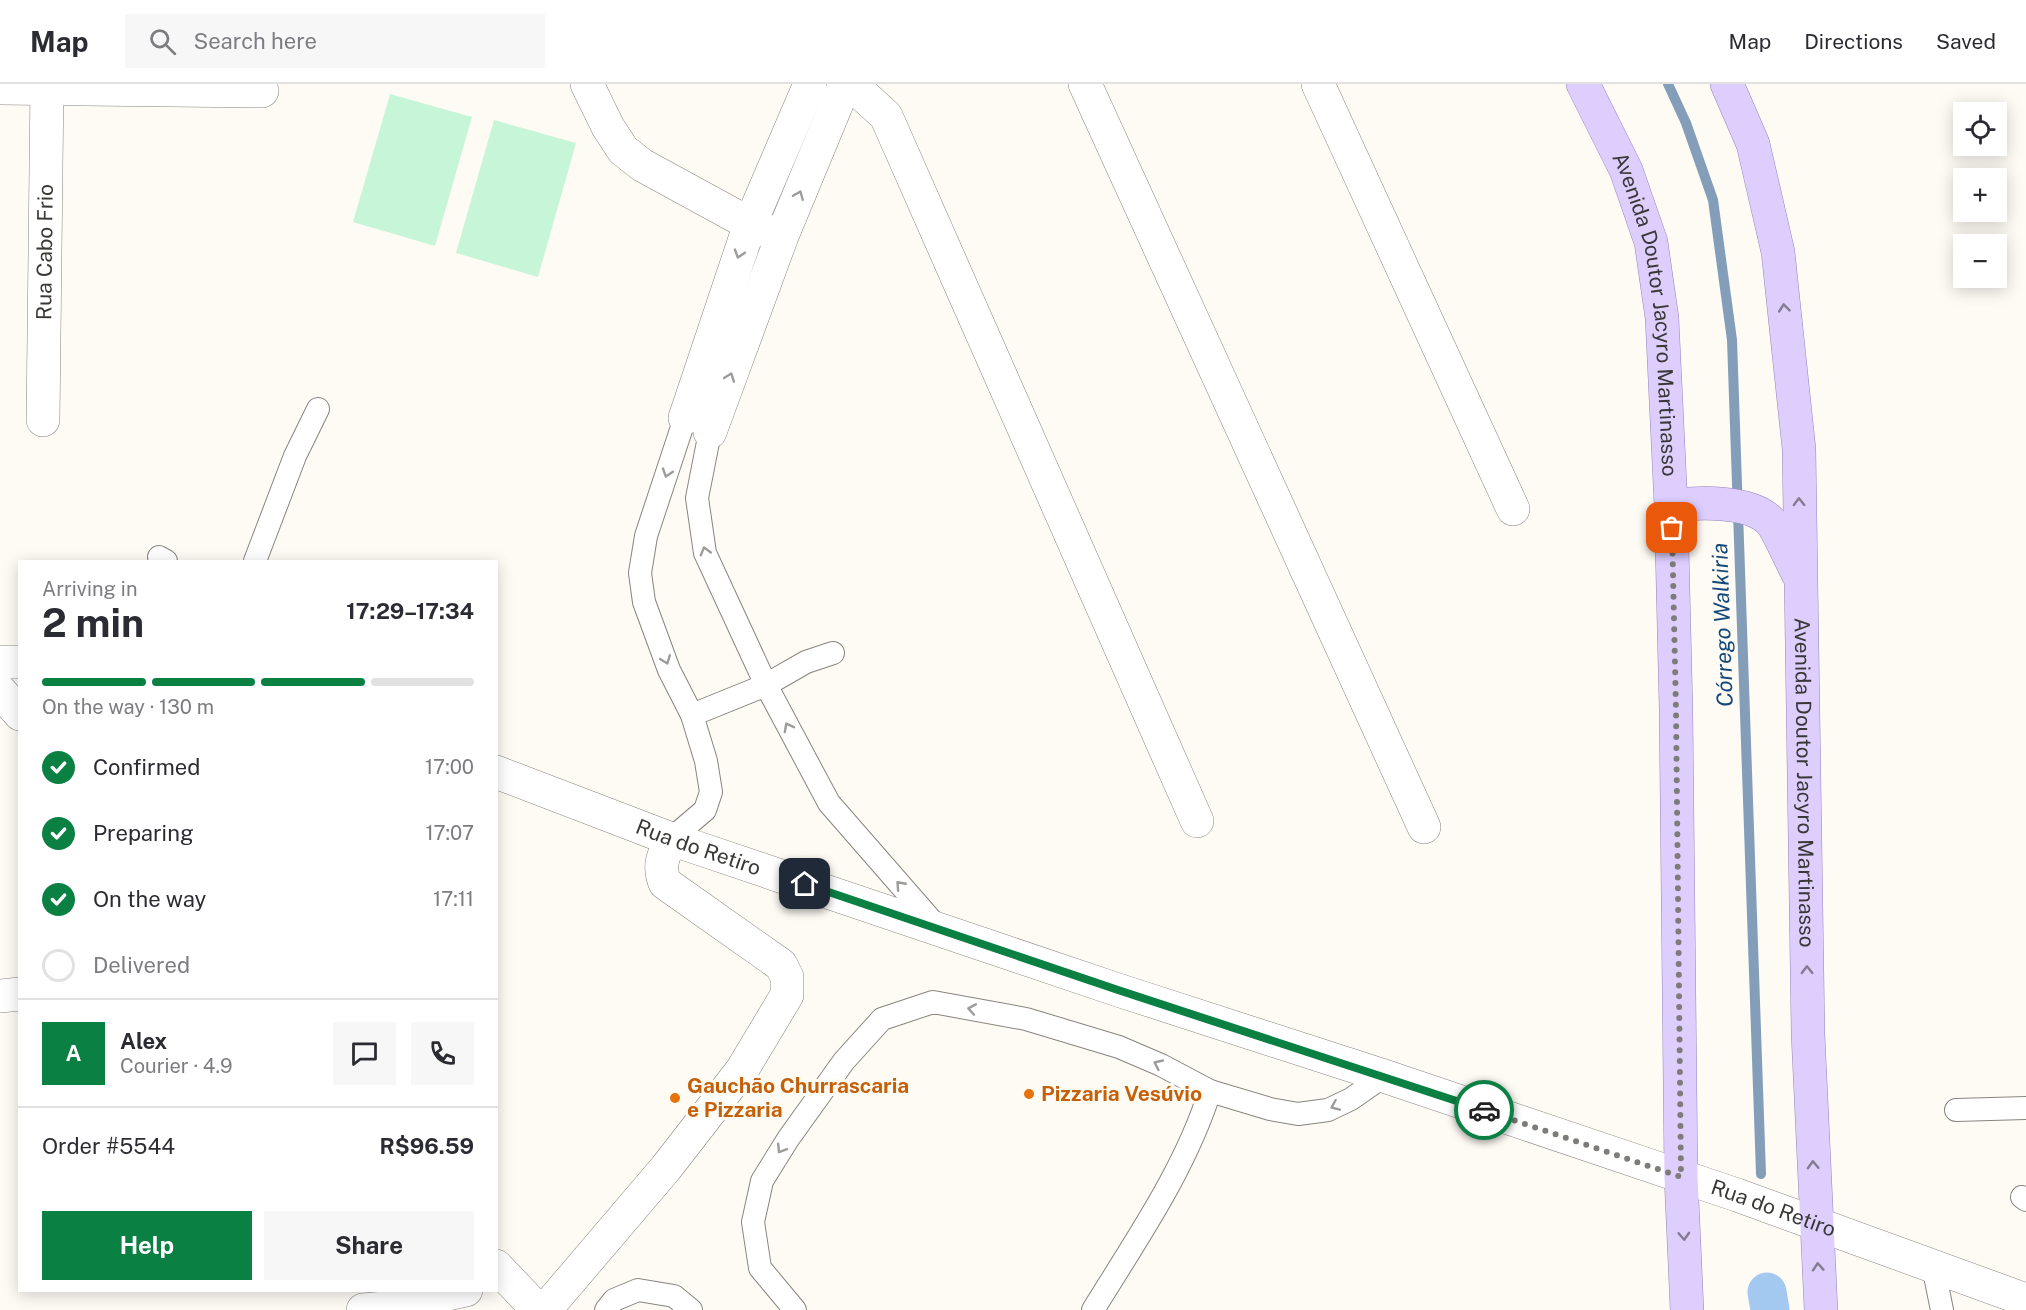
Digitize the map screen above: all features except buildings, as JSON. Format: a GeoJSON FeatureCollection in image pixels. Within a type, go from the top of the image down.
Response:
{"type":"FeatureCollection","features":[{"type":"Feature","properties":{"kind":"main road","name":"Avenida Doutor Jacyro Martinasso"},"geometry":{"type":"LineString","coordinates":[[1583,84],[1626,170],[1651,242],[1684,504],[1676,699],[1694,1182],[1687,1310]]}},
{"type":"Feature","properties":{"kind":"main road","name":"Avenida Doutor Jacyro Martinasso"},"geometry":{"type":"LineString","coordinates":[[1727,84],[1753,144],[1778,252],[1798,449],[1808,1034],[1803,1219],[1821,1310]]}},
{"type":"Feature","properties":{"kind":"main road"},"geometry":{"type":"LineString","coordinates":[[1684,504],[1728,505],[1751,510],[1770,521],[1801,579]]}},
{"type":"Feature","properties":{"kind":"street"},"geometry":{"type":"LineString","coordinates":[[587,84],[608,127],[623,150],[642,165],[750,224],[782,236]]}},
{"type":"Feature","properties":{"kind":"street"},"geometry":{"type":"LineString","coordinates":[[698,425],[750,224],[810,84]]}},
{"type":"Feature","properties":{"kind":"street"},"geometry":{"type":"LineString","coordinates":[[698,425],[782,236],[845,84]]}},
{"type":"Feature","properties":{"kind":"street"},"geometry":{"type":"LineString","coordinates":[[851,84],[886,116],[1197,821]]}},
{"type":"Feature","properties":{"kind":"street"},"geometry":{"type":"LineString","coordinates":[[1085,84],[1424,827]]}},
{"type":"Feature","properties":{"kind":"street"},"geometry":{"type":"LineString","coordinates":[[1318,84],[1514,509]]}},
{"type":"Feature","properties":{"kind":"street","name":"Rua Cabo Frio"},"geometry":{"type":"LineString","coordinates":[[43,420],[47,87]]}},
{"type":"Feature","properties":{"kind":"street"},"geometry":{"type":"LineString","coordinates":[[0,88],[262,91]]}},
{"type":"Feature","properties":{"kind":"street"},"geometry":{"type":"LineString","coordinates":[[0,662],[18,662]]}},
{"type":"Feature","properties":{"kind":"street"},"geometry":{"type":"LineString","coordinates":[[0,691],[18,712]]}},
{"type":"Feature","properties":{"kind":"street","name":"Rua do Retiro"},"geometry":{"type":"LineString","coordinates":[[498,773],[671,839],[1118,990],[1384,1076],[1803,1219],[2026,1300]]}},
{"type":"Feature","properties":{"kind":"street"},"geometry":{"type":"LineString","coordinates":[[545,1310],[666,1168],[735,1078],[787,995],[787,977],[780,965],[665,883],[660,872],[661,860],[671,839]]}},
{"type":"Feature","properties":{"kind":"street"},"geometry":{"type":"LineString","coordinates":[[0,996],[18,994]]}},
{"type":"Feature","properties":{"kind":"street"},"geometry":{"type":"LineString","coordinates":[[501,1277],[538,1310]]}},
{"type":"Feature","properties":{"kind":"street"},"geometry":{"type":"LineString","coordinates":[[378,1309],[457,1292]]}},
{"type":"Feature","properties":{"kind":"lane"},"geometry":{"type":"LineString","coordinates":[[255,560],[295,456],[318,410]]}},
{"type":"Feature","properties":{"kind":"lane"},"geometry":{"type":"LineString","coordinates":[[698,425],[697,498],[705,553],[766,685],[829,803],[939,929]]}},
{"type":"Feature","properties":{"kind":"lane"},"geometry":{"type":"LineString","coordinates":[[671,839],[705,810],[711,792],[706,761],[692,715],[669,670],[644,602],[640,573],[646,536],[698,425]]}},
{"type":"Feature","properties":{"kind":"lane"},"geometry":{"type":"LineString","coordinates":[[692,715],[766,685],[806,662],[833,653]]}},
{"type":"Feature","properties":{"kind":"lane"},"geometry":{"type":"LineString","coordinates":[[790,1305],[760,1268],[753,1222],[762,1181],[788,1139],[844,1061],[882,1019],[933,1002],[1026,1019],[1119,1047],[1161,1065],[1210,1091],[1270,1109],[1298,1114],[1328,1110],[1350,1099],[1384,1076]]}},
{"type":"Feature","properties":{"kind":"lane"},"geometry":{"type":"LineString","coordinates":[[1093,1310],[1153,1213],[1201,1121],[1210,1091]]}},
{"type":"Feature","properties":{"kind":"lane"},"geometry":{"type":"LineString","coordinates":[[1956,1110],[2026,1108]]}},
{"type":"Feature","properties":{"kind":"lane"},"geometry":{"type":"LineString","coordinates":[[1933,1266],[1942,1310]]}},
{"type":"Feature","properties":{"kind":"lane"},"geometry":{"type":"LineString","coordinates":[[606,1310],[614,1300],[638,1290],[674,1296],[691,1310]]}},
{"type":"Feature","properties":{"kind":"green space"},"geometry":{"type":"Polygon","coordinates":[[[390,94],[472,117],[435,246],[353,222],[390,94]]]}},
{"type":"Feature","properties":{"kind":"green space"},"geometry":{"type":"Polygon","coordinates":[[[494,120],[576,143],[538,277],[456,253],[494,120]]]}},
{"type":"Feature","properties":{"kind":"waterway","name":"Córrego Walkiria"},"geometry":{"type":"LineString","coordinates":[[1668,84],[1686,123],[1713,200],[1732,340],[1761,1174]]}},
{"type":"Feature","properties":{"kind":"waterway"},"geometry":{"type":"LineString","coordinates":[[1767,1292],[1770,1310]]}},
{"type":"Feature","properties":{"kind":"way so far"},"geometry":{"type":"LineString","coordinates":[[1484,1110],[1681,1177],[1672,528]]}},
{"type":"Feature","properties":{"kind":"place","name":"Pizzaria Vesúvio"},"geometry":{"type":"Point","coordinates":[1029,1094]}},
{"type":"Feature","properties":{"kind":"place","name":"Gauchão Churrascaria e Pizzaria"},"geometry":{"type":"Point","coordinates":[675,1098]}},
{"type":"Feature","properties":{"kind":"route"},"geometry":{"type":"LineString","coordinates":[[805,884],[1484,1110]]}}]}
